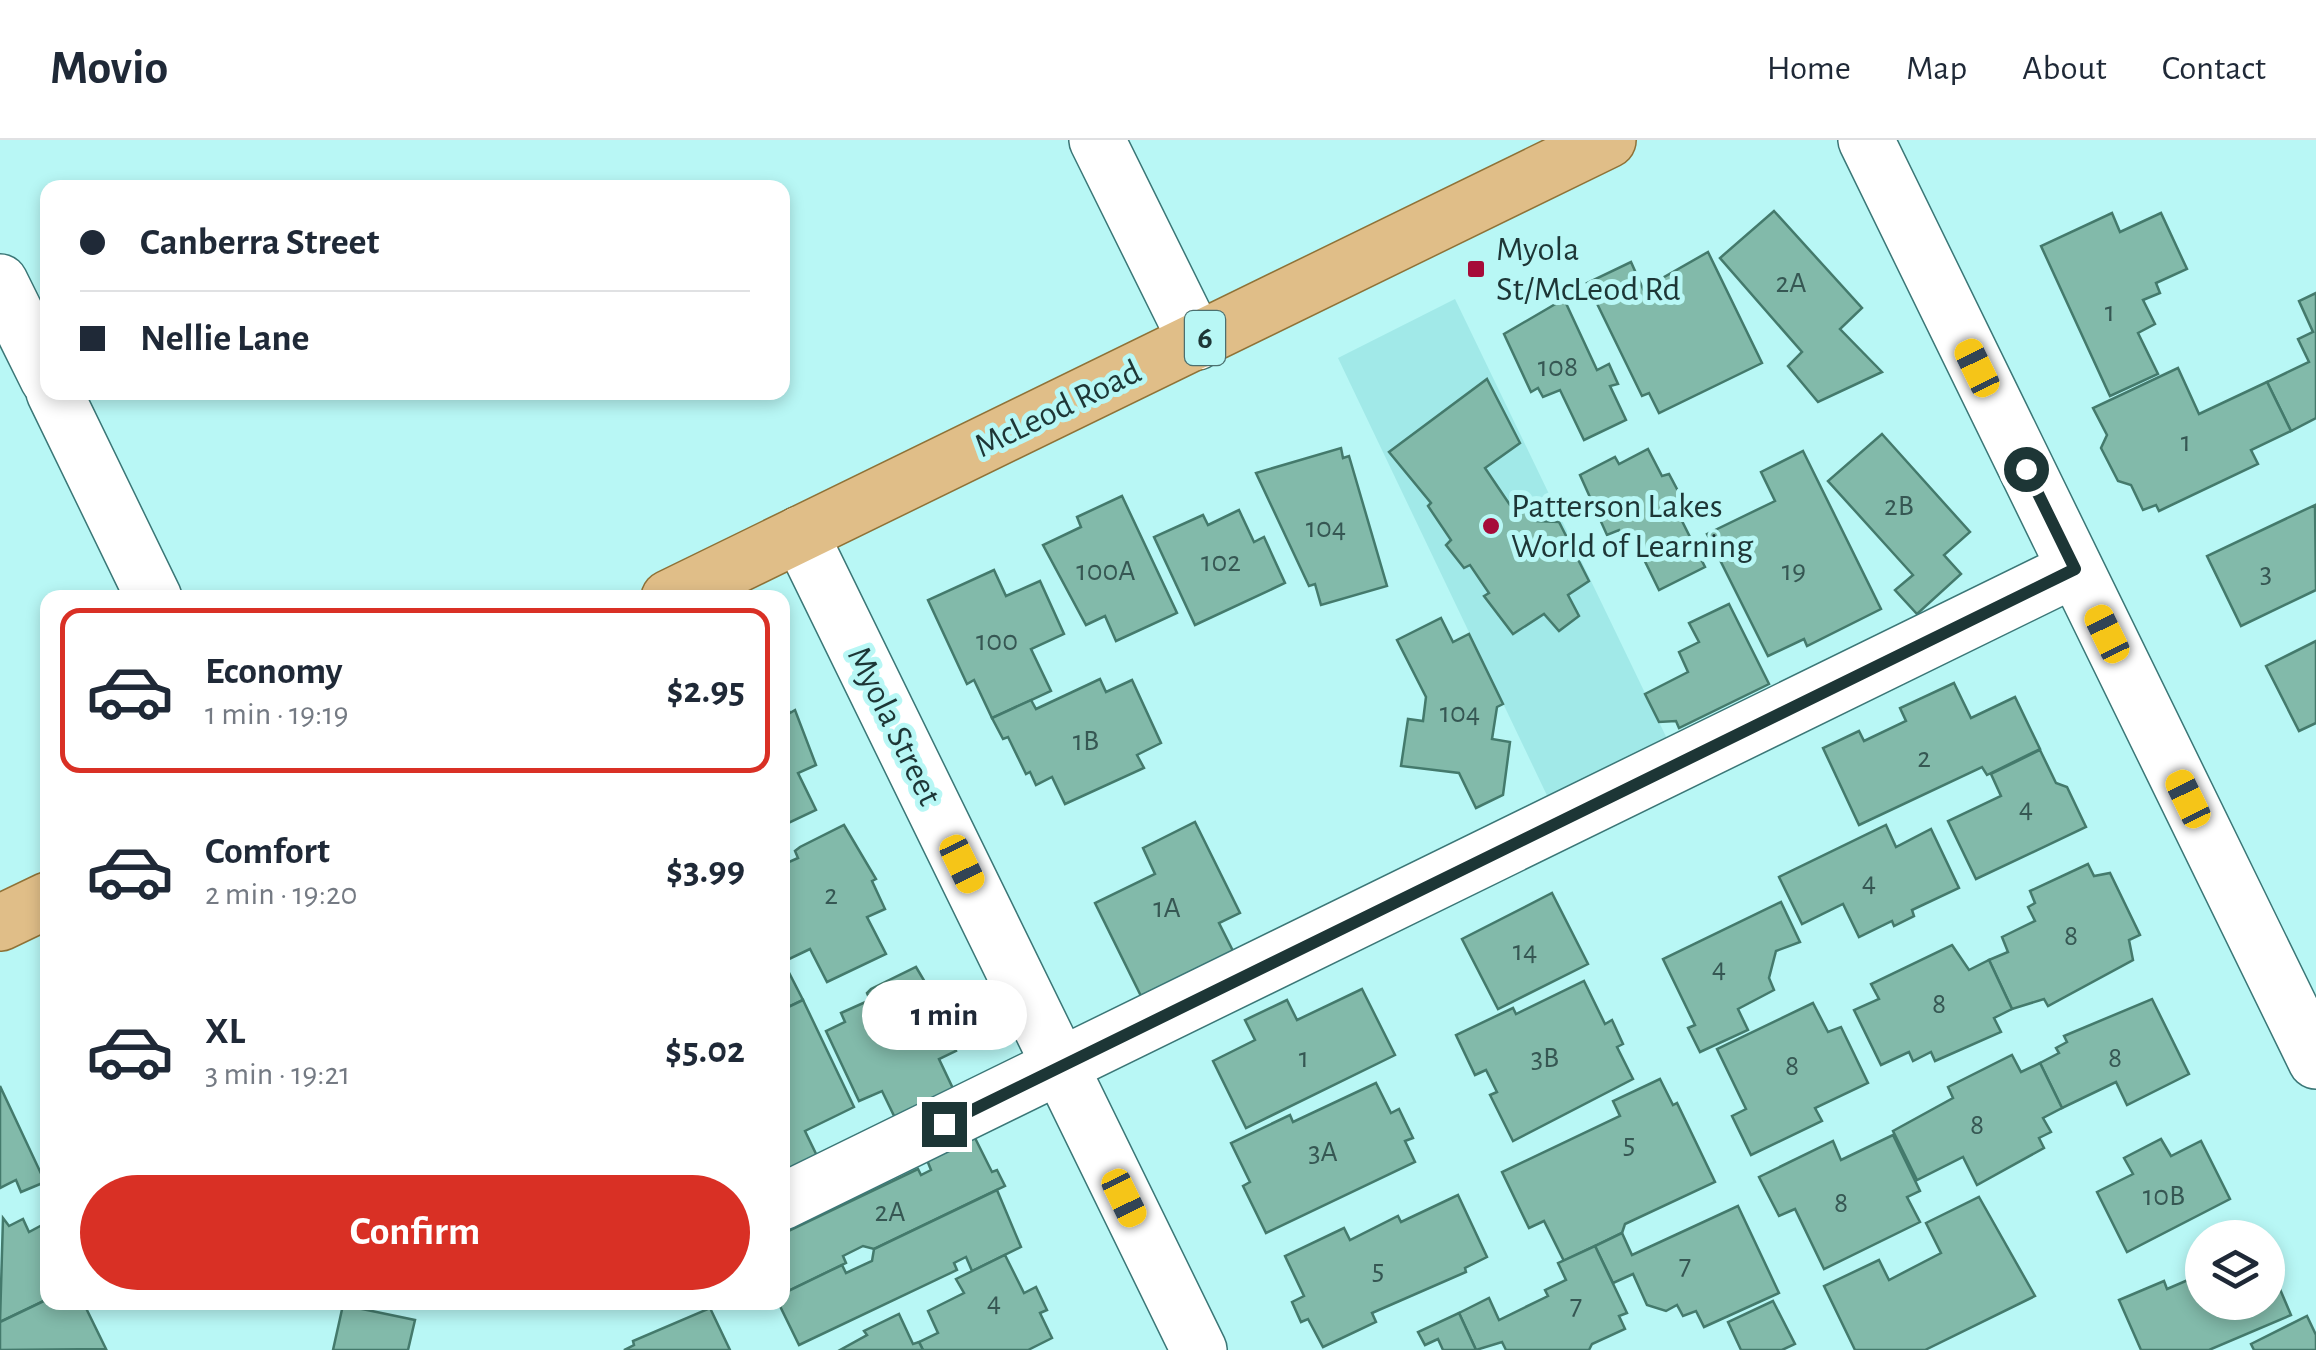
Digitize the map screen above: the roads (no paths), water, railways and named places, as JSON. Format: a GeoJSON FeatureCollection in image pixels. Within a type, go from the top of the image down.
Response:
{"type":"FeatureCollection","features":[{"type":"Feature","properties":{"kind":"main road","name":"McLeod Road"},"geometry":{"type":"LineString","coordinates":[[685,590],[1608,140]]}},
{"type":"Feature","properties":{"kind":"main road"},"geometry":{"type":"LineString","coordinates":[[0,923],[40,904]]}},
{"type":"Feature","properties":{"kind":"street"},"geometry":{"type":"LineString","coordinates":[[1097,140],[1198,342]]}},
{"type":"Feature","properties":{"kind":"street"},"geometry":{"type":"LineString","coordinates":[[1866,140],[2316,1061]]}},
{"type":"Feature","properties":{"kind":"street"},"geometry":{"type":"LineString","coordinates":[[0,282],[40,363]]}},
{"type":"Feature","properties":{"kind":"street"},"geometry":{"type":"LineString","coordinates":[[58,400],[150,590]]}},
{"type":"Feature","properties":{"kind":"street","name":"Myola Street"},"geometry":{"type":"LineString","coordinates":[[800,534],[1198,1350]]}},
{"type":"Feature","properties":{"kind":"street"},"geometry":{"type":"LineString","coordinates":[[790,1198],[2075,569]]}},
{"type":"Feature","properties":{"kind":"place","name":"Myola St/McLeod Rd"},"geometry":{"type":"Point","coordinates":[1476,269]}},
{"type":"Feature","properties":{"kind":"place","name":"Patterson Lakes World of Learning"},"geometry":{"type":"Point","coordinates":[1491,526]}}]}
